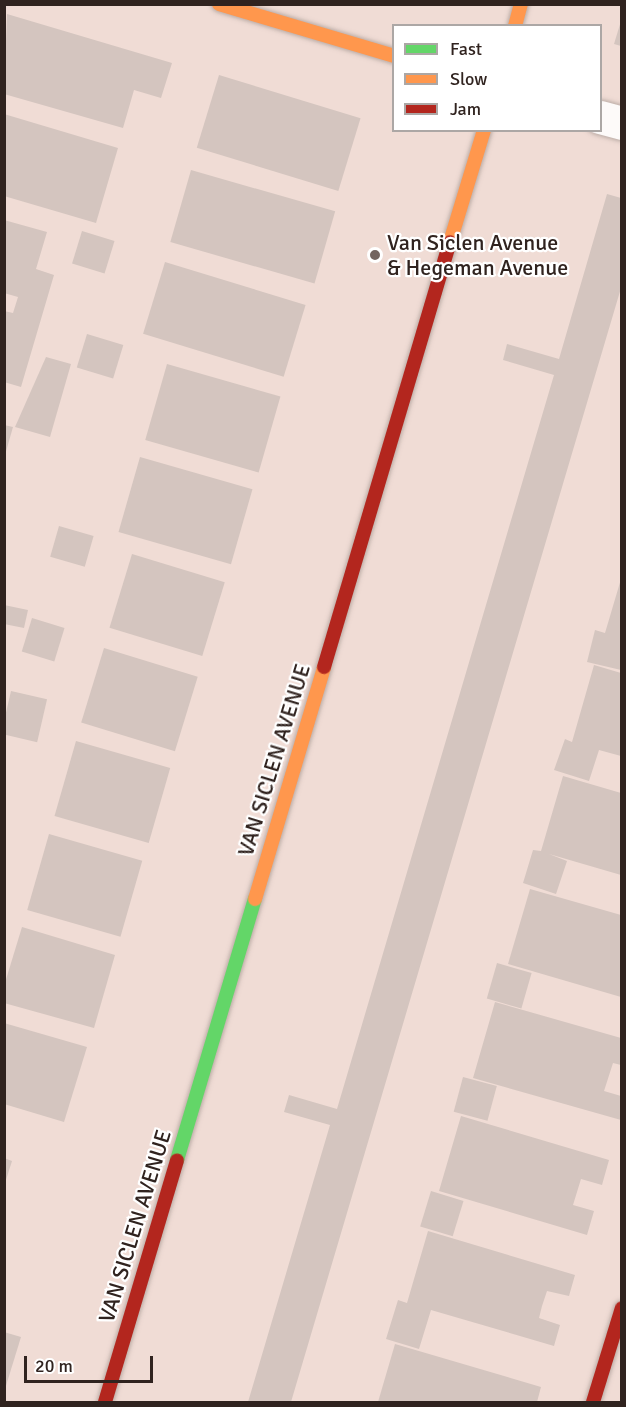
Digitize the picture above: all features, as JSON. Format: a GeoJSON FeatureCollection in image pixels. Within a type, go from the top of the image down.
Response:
{"type":"FeatureCollection","features":[{"type":"Feature","properties":{"kind":"street"},"geometry":{"type":"LineString","coordinates":[[219,4],[392,56]]}},
{"type":"Feature","properties":{"kind":"street"},"geometry":{"type":"LineString","coordinates":[[516,24],[521,4]]}},
{"type":"Feature","properties":{"kind":"street"},"geometry":{"type":"LineString","coordinates":[[602,118],[621,123]]}},
{"type":"Feature","properties":{"kind":"street","name":"VAN SICLEN AVENUE"},"geometry":{"type":"LineString","coordinates":[[105,1402],[483,132]]}},
{"type":"Feature","properties":{"kind":"street"},"geometry":{"type":"LineString","coordinates":[[593,1402],[621,1308]]}},
{"type":"Feature","properties":{"kind":"building"},"geometry":{"type":"Polygon","coordinates":[[[7,14],[172,63],[161,98],[134,90],[123,128],[4,94],[7,14]]]}},
{"type":"Feature","properties":{"kind":"building"},"geometry":{"type":"Polygon","coordinates":[[[621,21],[621,46],[614,44],[621,21]]]}},
{"type":"Feature","properties":{"kind":"building"},"geometry":{"type":"Polygon","coordinates":[[[219,75],[361,118],[338,191],[197,148],[219,75]]]}},
{"type":"Feature","properties":{"kind":"building"},"geometry":{"type":"Polygon","coordinates":[[[4,114],[118,148],[96,223],[4,196],[4,114]]]}},
{"type":"Feature","properties":{"kind":"building"},"geometry":{"type":"Polygon","coordinates":[[[191,170],[335,211],[315,283],[170,242],[191,170]]]}},
{"type":"Feature","properties":{"kind":"building"},"geometry":{"type":"Polygon","coordinates":[[[607,194],[621,198],[621,288],[291,1402],[248,1402],[330,1125],[284,1112],[289,1095],[337,1109],[554,375],[503,360],[507,344],[559,359],[607,194]]]}},
{"type":"Feature","properties":{"kind":"building"},"geometry":{"type":"Polygon","coordinates":[[[4,220],[47,232],[36,269],[54,275],[21,387],[4,382],[4,311],[13,313],[18,297],[4,293],[4,220]]]}},
{"type":"Feature","properties":{"kind":"building"},"geometry":{"type":"Polygon","coordinates":[[[82,231],[115,241],[105,273],[72,264],[82,231]]]}},
{"type":"Feature","properties":{"kind":"building"},"geometry":{"type":"Polygon","coordinates":[[[165,262],[306,305],[284,377],[143,334],[165,262]]]}},
{"type":"Feature","properties":{"kind":"building"},"geometry":{"type":"Polygon","coordinates":[[[87,334],[123,345],[113,379],[77,367],[87,334]]]}},
{"type":"Feature","properties":{"kind":"building"},"geometry":{"type":"Polygon","coordinates":[[[46,357],[71,364],[50,437],[15,427],[46,357]]]}},
{"type":"Feature","properties":{"kind":"building"},"geometry":{"type":"Polygon","coordinates":[[[167,364],[280,397],[259,472],[145,440],[167,364]]]}},
{"type":"Feature","properties":{"kind":"building"},"geometry":{"type":"Polygon","coordinates":[[[4,425],[13,427],[5,455],[4,455],[4,425]]]}},
{"type":"Feature","properties":{"kind":"building"},"geometry":{"type":"Polygon","coordinates":[[[140,457],[252,489],[231,564],[119,532],[140,457]]]}},
{"type":"Feature","properties":{"kind":"building"},"geometry":{"type":"Polygon","coordinates":[[[59,526],[94,536],[85,567],[50,557],[59,526]]]}},
{"type":"Feature","properties":{"kind":"building"},"geometry":{"type":"Polygon","coordinates":[[[132,554],[225,582],[202,656],[109,628],[132,554]]]}},
{"type":"Feature","properties":{"kind":"building"},"geometry":{"type":"Polygon","coordinates":[[[621,579],[621,670],[587,662],[595,630],[605,633],[621,579]]]}},
{"type":"Feature","properties":{"kind":"building"},"geometry":{"type":"Polygon","coordinates":[[[4,605],[28,610],[24,628],[4,624],[4,605]]]}},
{"type":"Feature","properties":{"kind":"building"},"geometry":{"type":"Polygon","coordinates":[[[32,618],[65,628],[54,661],[22,651],[32,618]]]}},
{"type":"Feature","properties":{"kind":"building"},"geometry":{"type":"Polygon","coordinates":[[[104,648],[198,677],[175,751],[81,723],[104,648]]]}},
{"type":"Feature","properties":{"kind":"building"},"geometry":{"type":"Polygon","coordinates":[[[594,665],[621,673],[621,756],[599,750],[589,781],[554,770],[565,739],[572,742],[594,665]]]}},
{"type":"Feature","properties":{"kind":"building"},"geometry":{"type":"Polygon","coordinates":[[[11,691],[47,699],[37,742],[4,735],[4,721],[11,691]]]}},
{"type":"Feature","properties":{"kind":"building"},"geometry":{"type":"Polygon","coordinates":[[[76,741],[170,768],[149,843],[55,816],[76,741]]]}},
{"type":"Feature","properties":{"kind":"building"},"geometry":{"type":"Polygon","coordinates":[[[563,776],[621,793],[621,875],[549,854],[567,861],[556,894],[523,883],[533,850],[541,851],[563,776]]]}},
{"type":"Feature","properties":{"kind":"building"},"geometry":{"type":"Polygon","coordinates":[[[49,834],[142,861],[120,937],[27,910],[49,834]]]}},
{"type":"Feature","properties":{"kind":"building"},"geometry":{"type":"Polygon","coordinates":[[[530,889],[621,915],[621,997],[508,964],[530,889]]]}},
{"type":"Feature","properties":{"kind":"building"},"geometry":{"type":"Polygon","coordinates":[[[22,927],[115,955],[94,1028],[4,1003],[4,986],[22,927]]]}},
{"type":"Feature","properties":{"kind":"building"},"geometry":{"type":"Polygon","coordinates":[[[497,963],[532,973],[521,1008],[487,999],[497,963]]]}},
{"type":"Feature","properties":{"kind":"building"},"geometry":{"type":"Polygon","coordinates":[[[495,1002],[621,1038],[621,1065],[613,1063],[604,1091],[621,1096],[621,1120],[473,1078],[495,1002]]]}},
{"type":"Feature","properties":{"kind":"building"},"geometry":{"type":"Polygon","coordinates":[[[4,1023],[87,1047],[64,1122],[4,1104],[4,1023]]]}},
{"type":"Feature","properties":{"kind":"building"},"geometry":{"type":"Polygon","coordinates":[[[463,1077],[497,1086],[487,1121],[454,1112],[463,1077]]]}},
{"type":"Feature","properties":{"kind":"building"},"geometry":{"type":"Polygon","coordinates":[[[461,1116],[609,1160],[602,1185],[581,1179],[573,1205],[594,1211],[587,1235],[439,1191],[461,1116]]]}},
{"type":"Feature","properties":{"kind":"building"},"geometry":{"type":"Polygon","coordinates":[[[4,1158],[12,1161],[5,1183],[4,1183],[4,1158]]]}},
{"type":"Feature","properties":{"kind":"building"},"geometry":{"type":"Polygon","coordinates":[[[431,1191],[464,1201],[453,1236],[420,1226],[431,1191]]]}},
{"type":"Feature","properties":{"kind":"building"},"geometry":{"type":"Polygon","coordinates":[[[428,1231],[575,1275],[569,1296],[547,1291],[542,1306],[539,1318],[560,1325],[554,1346],[431,1310],[419,1349],[386,1339],[398,1300],[407,1303],[428,1231]]]}},
{"type":"Feature","properties":{"kind":"building"},"geometry":{"type":"Polygon","coordinates":[[[4,1332],[21,1337],[5,1389],[4,1389],[4,1332]]]}},
{"type":"Feature","properties":{"kind":"building"},"geometry":{"type":"Polygon","coordinates":[[[395,1344],[541,1387],[537,1402],[378,1402],[395,1344]]]}},
{"type":"Feature","properties":{"kind":"traffic: fast"},"geometry":{"type":"LineString","coordinates":[[177,1160],[255,899]]}},
{"type":"Feature","properties":{"kind":"traffic: slow"},"geometry":{"type":"LineString","coordinates":[[219,4],[392,55]]}},
{"type":"Feature","properties":{"kind":"traffic: slow"},"geometry":{"type":"LineString","coordinates":[[516,24],[521,4]]}},
{"type":"Feature","properties":{"kind":"traffic: slow"},"geometry":{"type":"LineString","coordinates":[[450,242],[483,132]]}},
{"type":"Feature","properties":{"kind":"traffic: slow"},"geometry":{"type":"LineString","coordinates":[[255,899],[324,667]]}},
{"type":"Feature","properties":{"kind":"traffic: jam"},"geometry":{"type":"LineString","coordinates":[[324,667],[450,242]]}},
{"type":"Feature","properties":{"kind":"traffic: jam"},"geometry":{"type":"LineString","coordinates":[[105,1402],[177,1160]]}},
{"type":"Feature","properties":{"kind":"traffic: jam"},"geometry":{"type":"LineString","coordinates":[[593,1402],[622,1308]]}},
{"type":"Feature","properties":{"kind":"place","name":"Van Siclen Avenue & Hegeman Avenue"},"geometry":{"type":"Point","coordinates":[375,255]}}]}
